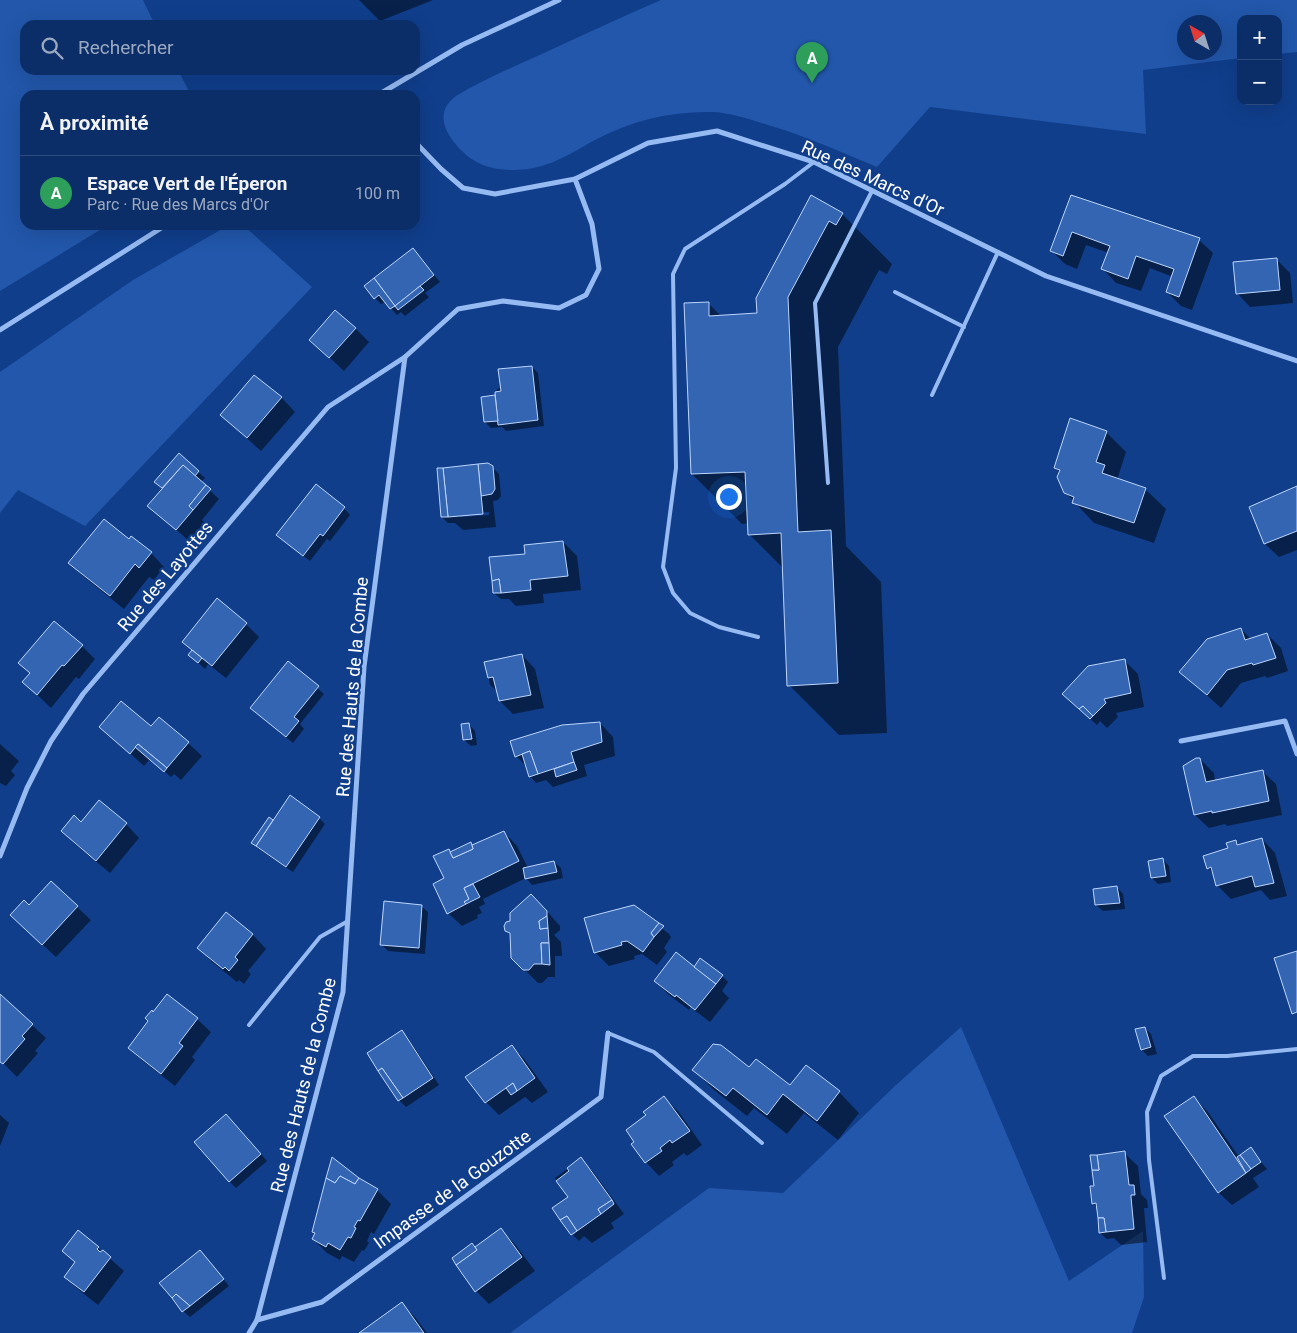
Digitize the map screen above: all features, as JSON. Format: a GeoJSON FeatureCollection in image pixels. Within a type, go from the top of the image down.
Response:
{"type":"FeatureCollection","features":[{"type":"Feature","properties":{"kind":"street"},"geometry":{"type":"LineString","coordinates":[[420,71],[462,45],[559,0]]}},
{"type":"Feature","properties":{"kind":"street"},"geometry":{"type":"LineString","coordinates":[[388,90],[413,75]]}},
{"type":"Feature","properties":{"kind":"street","name":"Rue des Marcs d'Or"},"geometry":{"type":"LineString","coordinates":[[420,147],[440,169],[463,188],[495,194],[575,179],[648,143],[717,131],[814,162],[1046,276],[1297,361]]}},
{"type":"Feature","properties":{"kind":"street"},"geometry":{"type":"LineString","coordinates":[[405,357],[458,309],[503,301],[559,308],[586,295],[599,269],[592,224],[575,179]]}},
{"type":"Feature","properties":{"kind":"street"},"geometry":{"type":"LineString","coordinates":[[0,330],[158,230]]}},
{"type":"Feature","properties":{"kind":"street","name":"Rue des Layottes"},"geometry":{"type":"LineString","coordinates":[[0,856],[35,772],[51,741],[83,694],[328,407],[405,357]]}},
{"type":"Feature","properties":{"kind":"street","name":"Rue des Hauts de la Combe"},"geometry":{"type":"LineString","coordinates":[[249,1333],[257,1320],[343,992],[364,667],[405,357]]}},
{"type":"Feature","properties":{"kind":"street"},"geometry":{"type":"LineString","coordinates":[[1181,741],[1285,721],[1297,754]]}},
{"type":"Feature","properties":{"kind":"street","name":"Impasse de la Gouzotte"},"geometry":{"type":"LineString","coordinates":[[257,1320],[322,1302],[601,1097],[608,1033]]}},
{"type":"Feature","properties":{"kind":"lane"},"geometry":{"type":"LineString","coordinates":[[758,637],[719,627],[690,613],[673,593],[663,568],[676,468],[673,274],[685,249],[785,184],[814,162]]}},
{"type":"Feature","properties":{"kind":"lane"},"geometry":{"type":"LineString","coordinates":[[828,483],[815,303],[872,191]]}},
{"type":"Feature","properties":{"kind":"lane"},"geometry":{"type":"LineString","coordinates":[[932,395],[998,252]]}},
{"type":"Feature","properties":{"kind":"lane"},"geometry":{"type":"LineString","coordinates":[[895,292],[964,328]]}},
{"type":"Feature","properties":{"kind":"lane"},"geometry":{"type":"LineString","coordinates":[[249,1025],[320,937],[348,921]]}},
{"type":"Feature","properties":{"kind":"lane"},"geometry":{"type":"LineString","coordinates":[[608,1033],[654,1052],[762,1142]]}},
{"type":"Feature","properties":{"kind":"lane"},"geometry":{"type":"LineString","coordinates":[[1164,1278],[1149,1160],[1147,1112],[1161,1076],[1193,1056],[1226,1056],[1297,1049]]}},
{"type":"Feature","properties":{"kind":"shaded area"},"geometry":{"type":"Polygon","coordinates":[[[0,0],[143,0],[153,20],[20,20],[20,75],[181,75],[188,90],[20,90],[20,230],[100,230],[0,291],[0,0]]]}},
{"type":"Feature","properties":{"kind":"shaded area"},"geometry":{"type":"Polygon","coordinates":[[[661,0],[1297,0],[1297,52],[1282,54],[1282,15],[1237,15],[1237,58],[1143,70],[1146,134],[930,107],[877,167],[782,129],[727,114],[698,112],[668,115],[639,122],[611,132],[556,161],[538,167],[510,170],[492,168],[476,162],[458,147],[447,131],[444,113],[448,104],[456,96],[499,73],[661,0]]]}},
{"type":"Feature","properties":{"kind":"shaded area"},"geometry":{"type":"Polygon","coordinates":[[[220,230],[249,230],[312,287],[85,526],[18,490],[0,513],[0,372],[133,280],[220,230]]]}},
{"type":"Feature","properties":{"kind":"shaded area"},"geometry":{"type":"Polygon","coordinates":[[[961,1027],[1069,1281],[1143,1231],[1144,1297],[1132,1333],[510,1333],[709,1188],[783,1193],[896,1085],[961,1027]]]}},
{"type":"Feature","properties":{"kind":"building"},"geometry":{"type":"Polygon","coordinates":[[[811,195],[843,213],[836,225],[829,221],[788,297],[798,532],[831,530],[838,683],[787,686],[781,533],[748,535],[745,472],[691,474],[684,303],[709,302],[709,316],[757,313],[756,298],[811,195]]]}},
{"type":"Feature","properties":{"kind":"building"},"geometry":{"type":"Polygon","coordinates":[[[1071,195],[1200,238],[1179,297],[1166,292],[1174,269],[1136,256],[1128,279],[1101,269],[1110,246],[1072,232],[1063,256],[1050,251],[1071,195]]]}},
{"type":"Feature","properties":{"kind":"building"},"geometry":{"type":"Polygon","coordinates":[[[413,248],[434,275],[395,306],[374,278],[413,248]]]}},
{"type":"Feature","properties":{"kind":"building"},"geometry":{"type":"Polygon","coordinates":[[[1277,258],[1280,290],[1236,294],[1233,262],[1277,258]]]}},
{"type":"Feature","properties":{"kind":"building"},"geometry":{"type":"Polygon","coordinates":[[[374,278],[395,306],[390,309],[379,295],[374,299],[364,286],[374,278]]]}},
{"type":"Feature","properties":{"kind":"building"},"geometry":{"type":"Polygon","coordinates":[[[420,286],[424,290],[398,310],[395,306],[420,286]]]}},
{"type":"Feature","properties":{"kind":"building"},"geometry":{"type":"Polygon","coordinates":[[[335,310],[356,328],[329,358],[309,340],[335,310]]]}},
{"type":"Feature","properties":{"kind":"building"},"geometry":{"type":"Polygon","coordinates":[[[532,366],[538,420],[498,425],[495,392],[501,391],[498,369],[532,366]]]}},
{"type":"Feature","properties":{"kind":"building"},"geometry":{"type":"Polygon","coordinates":[[[254,375],[282,397],[247,438],[220,415],[254,375]]]}},
{"type":"Feature","properties":{"kind":"building"},"geometry":{"type":"Polygon","coordinates":[[[495,395],[498,421],[484,422],[481,397],[495,395]]]}},
{"type":"Feature","properties":{"kind":"building"},"geometry":{"type":"Polygon","coordinates":[[[1070,418],[1107,431],[1096,462],[1105,465],[1102,473],[1146,488],[1134,523],[1072,503],[1074,497],[1064,493],[1057,477],[1060,470],[1054,468],[1070,418]]]}},
{"type":"Feature","properties":{"kind":"building"},"geometry":{"type":"Polygon","coordinates":[[[179,453],[199,471],[195,476],[183,465],[162,488],[154,482],[179,453]]]}},
{"type":"Feature","properties":{"kind":"building"},"geometry":{"type":"Polygon","coordinates":[[[488,463],[493,466],[495,489],[492,494],[481,496],[478,464],[488,463]]]}},
{"type":"Feature","properties":{"kind":"building"},"geometry":{"type":"Polygon","coordinates":[[[478,464],[483,514],[448,517],[443,468],[478,464]]]}},
{"type":"Feature","properties":{"kind":"building"},"geometry":{"type":"Polygon","coordinates":[[[183,465],[206,485],[189,506],[193,510],[176,530],[147,506],[183,465]]]}},
{"type":"Feature","properties":{"kind":"building"},"geometry":{"type":"Polygon","coordinates":[[[437,468],[443,468],[448,517],[441,517],[437,468]]]}},
{"type":"Feature","properties":{"kind":"building"},"geometry":{"type":"Polygon","coordinates":[[[316,484],[345,507],[323,536],[320,534],[303,556],[276,535],[316,484]]]}},
{"type":"Feature","properties":{"kind":"building"},"geometry":{"type":"Polygon","coordinates":[[[206,485],[211,489],[193,510],[189,506],[206,485]]]}},
{"type":"Feature","properties":{"kind":"building"},"geometry":{"type":"Polygon","coordinates":[[[1297,486],[1297,531],[1264,544],[1249,507],[1297,486]]]}},
{"type":"Feature","properties":{"kind":"building"},"geometry":{"type":"Polygon","coordinates":[[[104,519],[129,539],[131,536],[152,552],[139,568],[135,564],[110,596],[68,563],[104,519]]]}},
{"type":"Feature","properties":{"kind":"building"},"geometry":{"type":"Polygon","coordinates":[[[563,541],[568,576],[530,580],[531,590],[501,593],[499,579],[492,581],[489,557],[525,554],[524,545],[563,541]]]}},
{"type":"Feature","properties":{"kind":"building"},"geometry":{"type":"Polygon","coordinates":[[[499,579],[501,593],[493,593],[492,581],[499,579]]]}},
{"type":"Feature","properties":{"kind":"building"},"geometry":{"type":"Polygon","coordinates":[[[217,598],[247,623],[212,666],[182,642],[217,598]]]}},
{"type":"Feature","properties":{"kind":"building"},"geometry":{"type":"Polygon","coordinates":[[[54,621],[83,645],[64,666],[62,665],[37,695],[22,682],[30,673],[18,663],[54,621]]]}},
{"type":"Feature","properties":{"kind":"building"},"geometry":{"type":"Polygon","coordinates":[[[1241,628],[1245,640],[1267,633],[1276,658],[1227,670],[1207,695],[1179,672],[1207,639],[1241,628]]]}},
{"type":"Feature","properties":{"kind":"building"},"geometry":{"type":"Polygon","coordinates":[[[192,650],[202,658],[198,663],[188,655],[192,650]]]}},
{"type":"Feature","properties":{"kind":"building"},"geometry":{"type":"Polygon","coordinates":[[[522,654],[531,695],[499,701],[493,677],[488,678],[484,662],[522,654]]]}},
{"type":"Feature","properties":{"kind":"building"},"geometry":{"type":"Polygon","coordinates":[[[1125,659],[1131,693],[1104,699],[1106,703],[1093,716],[1083,706],[1079,709],[1062,694],[1088,666],[1125,659]]]}},
{"type":"Feature","properties":{"kind":"building"},"geometry":{"type":"Polygon","coordinates":[[[288,661],[319,686],[294,717],[299,721],[286,737],[250,708],[288,661]]]}},
{"type":"Feature","properties":{"kind":"building"},"geometry":{"type":"Polygon","coordinates":[[[121,701],[151,726],[159,717],[189,742],[167,768],[138,744],[130,754],[99,727],[121,701]]]}},
{"type":"Feature","properties":{"kind":"building"},"geometry":{"type":"Polygon","coordinates":[[[1083,706],[1093,716],[1090,719],[1079,709],[1083,706]]]}},
{"type":"Feature","properties":{"kind":"building"},"geometry":{"type":"Polygon","coordinates":[[[600,722],[602,742],[571,752],[574,762],[538,774],[530,751],[515,757],[510,741],[562,725],[600,722]]]}},
{"type":"Feature","properties":{"kind":"building"},"geometry":{"type":"Polygon","coordinates":[[[469,723],[472,739],[463,740],[461,724],[469,723]]]}},
{"type":"Feature","properties":{"kind":"building"},"geometry":{"type":"Polygon","coordinates":[[[138,744],[167,768],[164,772],[135,747],[138,744]]]}},
{"type":"Feature","properties":{"kind":"building"},"geometry":{"type":"Polygon","coordinates":[[[530,751],[538,774],[529,777],[522,754],[530,751]]]}},
{"type":"Feature","properties":{"kind":"building"},"geometry":{"type":"Polygon","coordinates":[[[1196,758],[1200,758],[1206,782],[1263,770],[1269,801],[1194,815],[1183,766],[1196,758]]]}},
{"type":"Feature","properties":{"kind":"building"},"geometry":{"type":"Polygon","coordinates":[[[574,762],[577,770],[556,777],[554,769],[574,762]]]}},
{"type":"Feature","properties":{"kind":"building"},"geometry":{"type":"Polygon","coordinates":[[[290,795],[320,817],[286,867],[256,846],[290,795]]]}},
{"type":"Feature","properties":{"kind":"building"},"geometry":{"type":"Polygon","coordinates":[[[99,800],[127,823],[96,861],[61,831],[74,815],[81,822],[99,800]]]}},
{"type":"Feature","properties":{"kind":"building"},"geometry":{"type":"Polygon","coordinates":[[[269,817],[273,820],[256,846],[251,843],[269,817]]]}},
{"type":"Feature","properties":{"kind":"building"},"geometry":{"type":"Polygon","coordinates":[[[504,831],[519,861],[464,888],[469,899],[464,902],[466,904],[447,914],[433,884],[444,878],[433,856],[449,849],[453,858],[473,849],[472,845],[504,831]]]}},
{"type":"Feature","properties":{"kind":"building"},"geometry":{"type":"Polygon","coordinates":[[[1262,838],[1274,883],[1255,887],[1252,876],[1216,886],[1211,867],[1207,869],[1203,856],[1228,848],[1226,843],[1236,840],[1237,845],[1262,838]]]}},
{"type":"Feature","properties":{"kind":"building"},"geometry":{"type":"Polygon","coordinates":[[[471,842],[473,849],[453,858],[450,852],[471,842]]]}},
{"type":"Feature","properties":{"kind":"building"},"geometry":{"type":"Polygon","coordinates":[[[1163,858],[1166,876],[1151,878],[1148,861],[1163,858]]]}},
{"type":"Feature","properties":{"kind":"building"},"geometry":{"type":"Polygon","coordinates":[[[554,861],[557,872],[525,879],[523,868],[554,861]]]}},
{"type":"Feature","properties":{"kind":"building"},"geometry":{"type":"Polygon","coordinates":[[[51,881],[78,906],[42,945],[10,915],[24,900],[29,905],[51,881]]]}},
{"type":"Feature","properties":{"kind":"building"},"geometry":{"type":"Polygon","coordinates":[[[473,884],[480,897],[466,904],[464,902],[469,899],[464,888],[473,884]]]}},
{"type":"Feature","properties":{"kind":"building"},"geometry":{"type":"Polygon","coordinates":[[[1117,886],[1120,903],[1095,905],[1093,889],[1117,886]]]}},
{"type":"Feature","properties":{"kind":"building"},"geometry":{"type":"Polygon","coordinates":[[[531,894],[547,911],[547,916],[539,921],[540,929],[548,928],[549,943],[541,943],[542,964],[534,964],[529,970],[523,970],[511,958],[510,933],[505,931],[504,926],[506,922],[510,921],[510,913],[531,894]]]}},
{"type":"Feature","properties":{"kind":"building"},"geometry":{"type":"Polygon","coordinates":[[[384,901],[422,905],[419,948],[380,945],[384,901]]]}},
{"type":"Feature","properties":{"kind":"building"},"geometry":{"type":"Polygon","coordinates":[[[634,905],[659,923],[651,933],[654,937],[643,952],[627,941],[621,942],[622,945],[594,953],[584,918],[634,905]]]}},
{"type":"Feature","properties":{"kind":"building"},"geometry":{"type":"Polygon","coordinates":[[[226,912],[253,934],[235,957],[238,960],[229,971],[225,967],[223,969],[197,948],[226,912]]]}},
{"type":"Feature","properties":{"kind":"building"},"geometry":{"type":"Polygon","coordinates":[[[547,916],[548,928],[540,929],[539,921],[547,916]]]}},
{"type":"Feature","properties":{"kind":"building"},"geometry":{"type":"Polygon","coordinates":[[[659,923],[664,926],[654,937],[651,933],[659,923]]]}},
{"type":"Feature","properties":{"kind":"building"},"geometry":{"type":"Polygon","coordinates":[[[541,943],[549,943],[550,965],[542,964],[541,943]]]}},
{"type":"Feature","properties":{"kind":"building"},"geometry":{"type":"Polygon","coordinates":[[[1297,951],[1297,1012],[1292,1014],[1274,958],[1297,951]]]}},
{"type":"Feature","properties":{"kind":"building"},"geometry":{"type":"Polygon","coordinates":[[[676,952],[716,984],[695,1010],[654,981],[676,952]]]}},
{"type":"Feature","properties":{"kind":"building"},"geometry":{"type":"Polygon","coordinates":[[[700,958],[723,975],[716,984],[694,967],[700,958]]]}},
{"type":"Feature","properties":{"kind":"building"},"geometry":{"type":"Polygon","coordinates":[[[0,994],[33,1024],[22,1036],[25,1039],[3,1064],[0,1062],[0,994]]]}},
{"type":"Feature","properties":{"kind":"building"},"geometry":{"type":"Polygon","coordinates":[[[167,994],[198,1018],[179,1043],[183,1046],[161,1074],[128,1048],[148,1021],[145,1018],[152,1010],[153,1012],[167,994]]]}},
{"type":"Feature","properties":{"kind":"building"},"geometry":{"type":"Polygon","coordinates":[[[1145,1027],[1151,1047],[1141,1050],[1135,1029],[1145,1027]]]}},
{"type":"Feature","properties":{"kind":"building"},"geometry":{"type":"Polygon","coordinates":[[[402,1030],[433,1078],[403,1098],[382,1068],[378,1071],[367,1053],[402,1030]]]}},
{"type":"Feature","properties":{"kind":"building"},"geometry":{"type":"Polygon","coordinates":[[[713,1044],[721,1045],[749,1067],[756,1059],[790,1085],[806,1065],[840,1091],[817,1121],[783,1094],[767,1115],[733,1088],[726,1096],[692,1070],[713,1044]]]}},
{"type":"Feature","properties":{"kind":"building"},"geometry":{"type":"Polygon","coordinates":[[[512,1045],[535,1078],[517,1091],[513,1083],[485,1103],[465,1077],[512,1045]]]}},
{"type":"Feature","properties":{"kind":"building"},"geometry":{"type":"Polygon","coordinates":[[[382,1068],[403,1098],[398,1101],[378,1071],[382,1068]]]}},
{"type":"Feature","properties":{"kind":"building"},"geometry":{"type":"Polygon","coordinates":[[[513,1083],[517,1091],[511,1095],[506,1088],[513,1083]]]}},
{"type":"Feature","properties":{"kind":"building"},"geometry":{"type":"Polygon","coordinates":[[[664,1096],[690,1131],[672,1143],[670,1140],[660,1148],[662,1151],[645,1163],[631,1144],[634,1142],[626,1130],[646,1115],[643,1112],[664,1096]]]}},
{"type":"Feature","properties":{"kind":"building"},"geometry":{"type":"Polygon","coordinates":[[[1194,1096],[1246,1173],[1218,1193],[1164,1116],[1194,1096]]]}},
{"type":"Feature","properties":{"kind":"building"},"geometry":{"type":"Polygon","coordinates":[[[226,1114],[261,1154],[229,1182],[194,1142],[226,1114]]]}},
{"type":"Feature","properties":{"kind":"building"},"geometry":{"type":"Polygon","coordinates":[[[1251,1147],[1261,1162],[1251,1169],[1240,1155],[1251,1147]]]}},
{"type":"Feature","properties":{"kind":"building"},"geometry":{"type":"Polygon","coordinates":[[[1125,1151],[1129,1185],[1134,1185],[1135,1195],[1131,1195],[1131,1197],[1134,1229],[1106,1232],[1104,1218],[1098,1218],[1096,1203],[1092,1204],[1090,1186],[1094,1186],[1092,1170],[1099,1170],[1097,1155],[1125,1151]]]}},
{"type":"Feature","properties":{"kind":"building"},"geometry":{"type":"Polygon","coordinates":[[[1090,1155],[1097,1155],[1099,1170],[1092,1170],[1090,1155]]]}},
{"type":"Feature","properties":{"kind":"building"},"geometry":{"type":"Polygon","coordinates":[[[1240,1155],[1251,1169],[1246,1173],[1237,1157],[1240,1155]]]}},
{"type":"Feature","properties":{"kind":"building"},"geometry":{"type":"Polygon","coordinates":[[[332,1157],[359,1178],[355,1184],[340,1176],[335,1183],[326,1178],[332,1157]]]}},
{"type":"Feature","properties":{"kind":"building"},"geometry":{"type":"Polygon","coordinates":[[[581,1157],[612,1200],[598,1209],[601,1214],[577,1231],[567,1216],[560,1220],[552,1208],[568,1197],[556,1181],[569,1171],[567,1168],[581,1157]]]}},
{"type":"Feature","properties":{"kind":"building"},"geometry":{"type":"Polygon","coordinates":[[[340,1176],[355,1184],[359,1178],[378,1189],[360,1221],[358,1220],[354,1227],[356,1228],[351,1238],[348,1237],[340,1250],[328,1243],[326,1247],[312,1239],[315,1233],[312,1232],[326,1178],[335,1183],[340,1176]]]}},
{"type":"Feature","properties":{"kind":"building"},"geometry":{"type":"Polygon","coordinates":[[[612,1200],[614,1204],[601,1214],[598,1209],[612,1200]]]}},
{"type":"Feature","properties":{"kind":"building"},"geometry":{"type":"Polygon","coordinates":[[[567,1216],[577,1231],[571,1235],[560,1220],[567,1216]]]}},
{"type":"Feature","properties":{"kind":"building"},"geometry":{"type":"Polygon","coordinates":[[[1098,1218],[1104,1218],[1106,1232],[1099,1233],[1098,1218]]]}},
{"type":"Feature","properties":{"kind":"building"},"geometry":{"type":"Polygon","coordinates":[[[501,1228],[522,1257],[475,1292],[456,1265],[477,1250],[475,1247],[501,1228]]]}},
{"type":"Feature","properties":{"kind":"building"},"geometry":{"type":"Polygon","coordinates":[[[78,1230],[99,1247],[97,1249],[100,1252],[103,1250],[111,1257],[84,1292],[64,1277],[75,1262],[62,1251],[78,1230]]]}},
{"type":"Feature","properties":{"kind":"building"},"geometry":{"type":"Polygon","coordinates":[[[472,1243],[477,1250],[456,1265],[452,1258],[472,1243]]]}},
{"type":"Feature","properties":{"kind":"building"},"geometry":{"type":"Polygon","coordinates":[[[200,1250],[224,1279],[190,1306],[176,1294],[172,1298],[159,1283],[200,1250]]]}},
{"type":"Feature","properties":{"kind":"building"},"geometry":{"type":"Polygon","coordinates":[[[176,1294],[190,1306],[182,1312],[172,1298],[176,1294]]]}},
{"type":"Feature","properties":{"kind":"building"},"geometry":{"type":"Polygon","coordinates":[[[402,1302],[424,1333],[359,1333],[402,1302]]]}},
{"type":"Feature","properties":{"kind":"place","name":"Espace Vert de l'Éperon"},"geometry":{"type":"Point","coordinates":[812,83]}}]}
